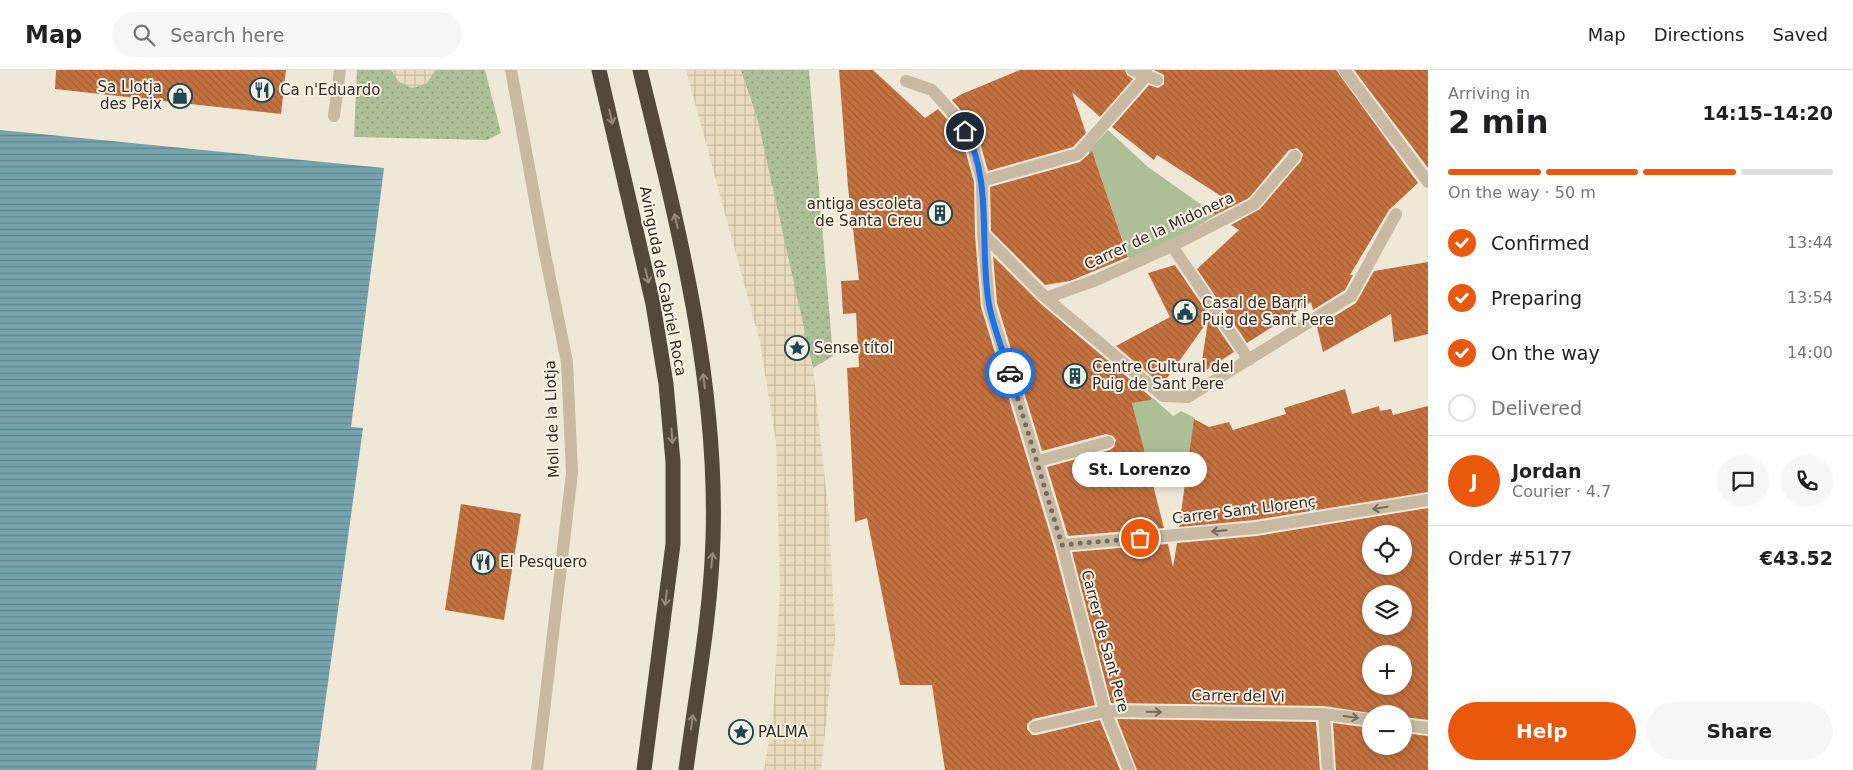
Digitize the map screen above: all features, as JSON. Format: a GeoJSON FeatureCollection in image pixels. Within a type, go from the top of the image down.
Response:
{"type":"FeatureCollection","features":[{"type":"Feature","properties":{"kind":"highway","name":"Avinguda de Gabriel Roca"},"geometry":{"type":"LineString","coordinates":[[599,70],[653,304],[666,384],[674,462],[673,544],[644,770]]}},
{"type":"Feature","properties":{"kind":"highway","name":"Avinguda de Gabriel Roca"},"geometry":{"type":"LineString","coordinates":[[640,70],[677,227],[700,346],[712,460],[714,539],[686,770]]}},
{"type":"Feature","properties":{"kind":"street"},"geometry":{"type":"LineString","coordinates":[[334,116],[340,70]]}},
{"type":"Feature","properties":{"kind":"street","name":"Moll de la Llotja"},"geometry":{"type":"LineString","coordinates":[[511,70],[544,254],[567,362],[572,473],[537,770]]}},
{"type":"Feature","properties":{"kind":"street"},"geometry":{"type":"LineString","coordinates":[[982,181],[1078,154],[1150,75],[1133,70]]}},
{"type":"Feature","properties":{"kind":"street"},"geometry":{"type":"LineString","coordinates":[[1344,70],[1428,182]]}},
{"type":"Feature","properties":{"kind":"street","name":"Carrer de Sant Pere"},"geometry":{"type":"LineString","coordinates":[[906,81],[932,90],[958,119],[972,143],[982,181],[983,234],[989,305],[1038,461],[1105,711],[1129,770]]}},
{"type":"Feature","properties":{"kind":"street","name":"Carrer de la Midonera"},"geometry":{"type":"LineString","coordinates":[[1046,298],[1096,280],[1172,246],[1254,204],[1295,156]]}},
{"type":"Feature","properties":{"kind":"street"},"geometry":{"type":"LineString","coordinates":[[983,234],[1046,298],[1163,396],[1188,397],[1351,296],[1396,214]]}},
{"type":"Feature","properties":{"kind":"street"},"geometry":{"type":"LineString","coordinates":[[1172,246],[1249,360]]}},
{"type":"Feature","properties":{"kind":"street"},"geometry":{"type":"LineString","coordinates":[[1038,461],[1108,442]]}},
{"type":"Feature","properties":{"kind":"street","name":"Carrer Sant Llorenç"},"geometry":{"type":"LineString","coordinates":[[1062,545],[1256,528],[1428,500]]}},
{"type":"Feature","properties":{"kind":"street","name":"Carrer del Vi"},"geometry":{"type":"LineString","coordinates":[[1035,726],[1105,711],[1324,714],[1362,719]]}},
{"type":"Feature","properties":{"kind":"street"},"geometry":{"type":"LineString","coordinates":[[1324,714],[1328,770]]}},
{"type":"Feature","properties":{"kind":"street"},"geometry":{"type":"LineString","coordinates":[[1412,725],[1428,728]]}},
{"type":"Feature","properties":{"kind":"green space"},"geometry":{"type":"Polygon","coordinates":[[[357,70],[485,70],[501,133],[487,140],[354,137],[357,70]]]}},
{"type":"Feature","properties":{"kind":"green space"},"geometry":{"type":"Polygon","coordinates":[[[735,70],[809,70],[833,356],[813,368],[735,70]]]}},
{"type":"Feature","properties":{"kind":"green space"},"geometry":{"type":"Polygon","coordinates":[[[1108,130],[1148,167],[1216,215],[1169,244],[1130,262],[1095,160],[1088,151],[1108,130]]]}},
{"type":"Feature","properties":{"kind":"green space"},"geometry":{"type":"Polygon","coordinates":[[[1153,398],[1173,416],[1181,411],[1195,418],[1189,462],[1125,448],[1138,427],[1132,403],[1153,398]]]}},
{"type":"Feature","properties":{"kind":"shaded area"},"geometry":{"type":"Polygon","coordinates":[[[391,70],[436,70],[426,84],[412,88],[399,82],[391,70]]]}},
{"type":"Feature","properties":{"kind":"shaded area"},"geometry":{"type":"Polygon","coordinates":[[[686,70],[741,70],[757,117],[813,368],[829,517],[835,638],[821,770],[764,770],[773,716],[780,587],[776,442],[760,342],[686,70]]]}},
{"type":"Feature","properties":{"kind":"water"},"geometry":{"type":"Polygon","coordinates":[[[0,130],[384,168],[351,427],[363,428],[316,770],[0,770],[0,130]]]}},
{"type":"Feature","properties":{"kind":"building","name":"Sa Llotja des Peix"},"geometry":{"type":"Polygon","coordinates":[[[56,70],[286,70],[281,114],[55,89],[56,70]]]}},
{"type":"Feature","properties":{"kind":"building"},"geometry":{"type":"Polygon","coordinates":[[[839,70],[873,70],[925,118],[938,109],[951,124],[964,146],[974,182],[975,235],[981,307],[1054,547],[1095,705],[1033,719],[1027,724],[1027,729],[1032,735],[1037,735],[1100,720],[1120,770],[945,770],[932,685],[900,685],[867,518],[855,522],[847,368],[859,367],[856,313],[843,314],[841,281],[859,280],[848,187],[839,70]]]}},
{"type":"Feature","properties":{"kind":"building"},"geometry":{"type":"Polygon","coordinates":[[[1020,70],[1125,70],[1127,75],[1133,79],[1100,117],[1072,92],[1086,133],[1073,147],[988,171],[979,139],[965,115],[952,100],[1020,70]]]}},
{"type":"Feature","properties":{"kind":"building"},"geometry":{"type":"Polygon","coordinates":[[[1154,70],[1336,70],[1418,183],[1389,210],[1350,275],[1353,275],[1345,290],[1313,310],[1311,302],[1247,343],[1197,269],[1239,230],[1231,225],[1260,209],[1301,161],[1303,154],[1297,148],[1289,150],[1249,198],[1215,215],[1212,212],[1227,200],[1157,155],[1154,160],[1112,127],[1149,85],[1158,88],[1164,84],[1164,75],[1154,70]]]}},
{"type":"Feature","properties":{"kind":"building"},"geometry":{"type":"Polygon","coordinates":[[[1354,70],[1428,70],[1428,168],[1354,70]]]}},
{"type":"Feature","properties":{"kind":"building"},"geometry":{"type":"Polygon","coordinates":[[[1092,151],[1128,257],[1070,281],[1045,285],[991,231],[990,187],[1080,162],[1092,151]]]}},
{"type":"Feature","properties":{"kind":"building"},"geometry":{"type":"Polygon","coordinates":[[[993,256],[1041,304],[1152,398],[1151,400],[1132,403],[1164,528],[1068,536],[1047,467],[1110,450],[1114,447],[1116,440],[1113,436],[1106,434],[1042,451],[997,303],[993,256]]]}},
{"type":"Feature","properties":{"kind":"building"},"geometry":{"type":"Polygon","coordinates":[[[1428,262],[1428,334],[1394,342],[1391,314],[1323,352],[1317,327],[1356,303],[1374,271],[1428,262]]]}},
{"type":"Feature","properties":{"kind":"building"},"geometry":{"type":"Polygon","coordinates":[[[1175,265],[1234,352],[1200,374],[1208,321],[1162,385],[1116,346],[1170,317],[1148,273],[1175,265]]]}},
{"type":"Feature","properties":{"kind":"building"},"geometry":{"type":"Polygon","coordinates":[[[1345,389],[1352,414],[1379,406],[1380,411],[1391,409],[1393,415],[1428,406],[1428,492],[1255,520],[1179,527],[1194,419],[1209,427],[1229,422],[1233,430],[1286,414],[1284,408],[1345,389]]]}},
{"type":"Feature","properties":{"kind":"building","name":"El Pesquero"},"geometry":{"type":"Polygon","coordinates":[[[461,504],[521,514],[504,620],[445,610],[461,504]]]}},
{"type":"Feature","properties":{"kind":"building"},"geometry":{"type":"Polygon","coordinates":[[[1428,508],[1428,720],[1412,718],[1412,705],[1362,705],[1362,712],[1324,706],[1111,703],[1072,552],[1168,544],[1173,567],[1177,543],[1257,536],[1428,508]]]}},
{"type":"Feature","properties":{"kind":"building"},"geometry":{"type":"Polygon","coordinates":[[[1117,719],[1316,722],[1320,770],[1137,770],[1117,719]]]}},
{"type":"Feature","properties":{"kind":"building"},"geometry":{"type":"Polygon","coordinates":[[[1333,723],[1362,727],[1362,755],[1412,755],[1412,734],[1428,736],[1428,770],[1336,770],[1333,723]]]}},
{"type":"Feature","properties":{"kind":"way so far"},"geometry":{"type":"LineString","coordinates":[[1010,373],[1062,545],[1140,538]]}},
{"type":"Feature","properties":{"kind":"place","name":"Ca n'Eduardo"},"geometry":{"type":"Point","coordinates":[262,90]}},
{"type":"Feature","properties":{"kind":"place","name":"Sa Llotja des Peix"},"geometry":{"type":"Point","coordinates":[180,96]}},
{"type":"Feature","properties":{"kind":"place","name":"antiga escoleta de Santa Creu"},"geometry":{"type":"Point","coordinates":[940,213]}},
{"type":"Feature","properties":{"kind":"place","name":"Casal de Barri Puig de Sant Pere"},"geometry":{"type":"Point","coordinates":[1185,312]}},
{"type":"Feature","properties":{"kind":"place","name":"Sense títol"},"geometry":{"type":"Point","coordinates":[797,348]}},
{"type":"Feature","properties":{"kind":"place","name":"Centre Cultural del Puig de Sant Pere"},"geometry":{"type":"Point","coordinates":[1075,376]}},
{"type":"Feature","properties":{"kind":"place","name":"St. Lorenzo"},"geometry":{"type":"Point","coordinates":[1140,538]}},
{"type":"Feature","properties":{"kind":"place","name":"El Pesquero"},"geometry":{"type":"Point","coordinates":[483,562]}},
{"type":"Feature","properties":{"kind":"place","name":"PALMA"},"geometry":{"type":"Point","coordinates":[741,732]}},
{"type":"Feature","properties":{"kind":"route"},"geometry":{"type":"LineString","coordinates":[[965,131],[972,143],[982,181],[983,234],[989,305],[1010,373]]}}]}
